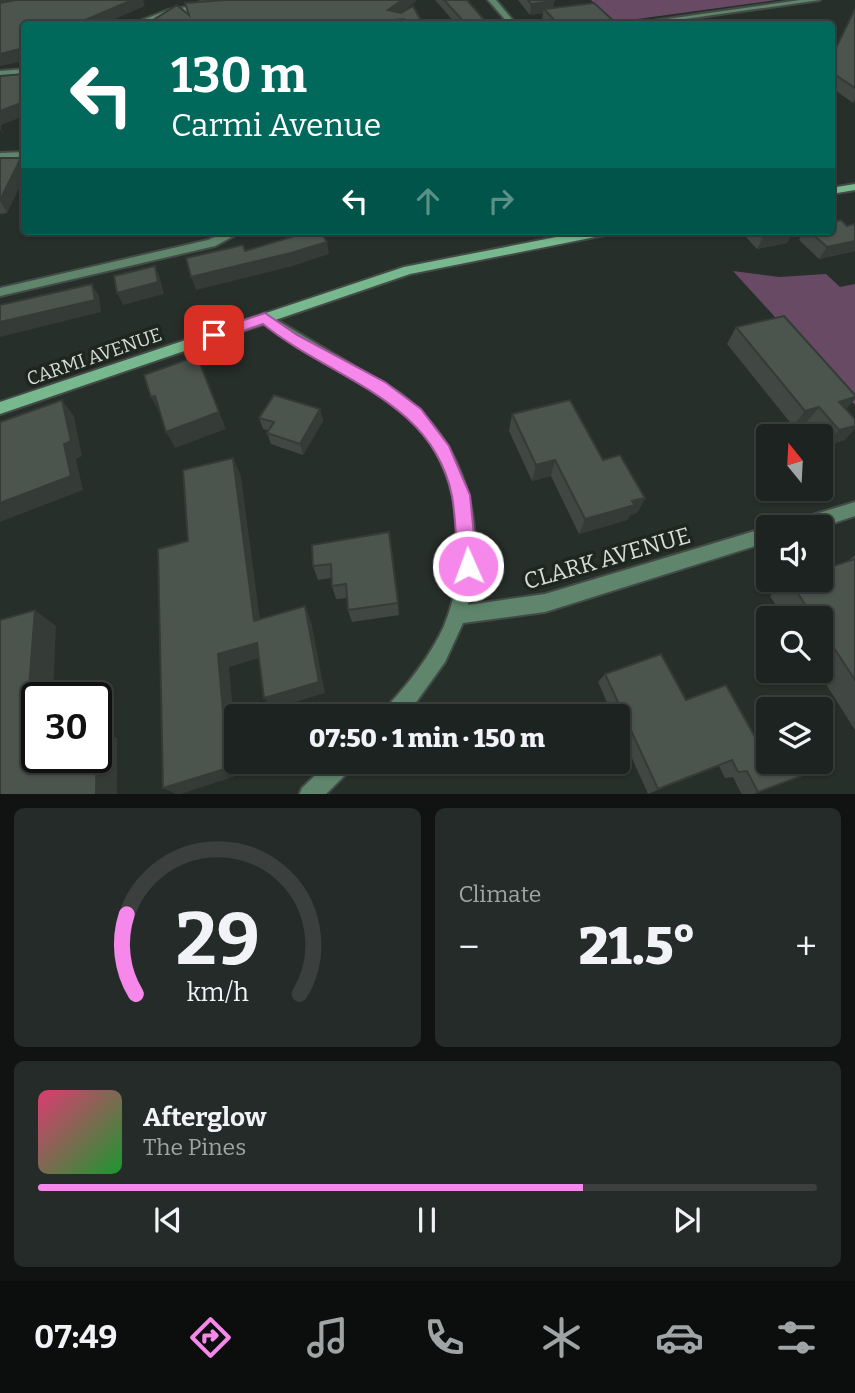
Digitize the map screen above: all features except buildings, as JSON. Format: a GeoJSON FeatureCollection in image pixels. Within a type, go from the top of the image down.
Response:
{"type":"FeatureCollection","features":[{"type":"Feature","properties":{"kind":"street"},"geometry":{"type":"LineString","coordinates":[[492,0],[510,21]]}},
{"type":"Feature","properties":{"kind":"street"},"geometry":{"type":"LineString","coordinates":[[658,21],[816,0]]}},
{"type":"Feature","properties":{"kind":"street"},"geometry":{"type":"LineString","coordinates":[[145,21],[171,12],[213,5]]}},
{"type":"Feature","properties":{"kind":"street"},"geometry":{"type":"LineString","coordinates":[[695,16],[701,21]]}},
{"type":"Feature","properties":{"kind":"street"},"geometry":{"type":"LineString","coordinates":[[0,74],[21,72]]}},
{"type":"Feature","properties":{"kind":"street"},"geometry":{"type":"LineString","coordinates":[[0,156],[21,155]]}},
{"type":"Feature","properties":{"kind":"street"},"geometry":{"type":"LineString","coordinates":[[835,190],[855,187]]}},
{"type":"Feature","properties":{"kind":"street"},"geometry":{"type":"LineString","coordinates":[[0,292],[211,243],[228,235]]}},
{"type":"Feature","properties":{"kind":"street","name":"CARMI AVENUE"},"geometry":{"type":"LineString","coordinates":[[0,408],[408,270],[585,235]]}},
{"type":"Feature","properties":{"kind":"street"},"geometry":{"type":"LineString","coordinates":[[265,318],[292,339],[379,387],[408,407],[429,429],[452,470],[461,495],[468,566],[457,615],[432,664],[401,704]]}},
{"type":"Feature","properties":{"kind":"street"},"geometry":{"type":"LineString","coordinates":[[833,516],[855,509]]}},
{"type":"Feature","properties":{"kind":"street","name":"CLARK AVENUE"},"geometry":{"type":"LineString","coordinates":[[457,615],[545,603],[756,539]]}},
{"type":"Feature","properties":{"kind":"street"},"geometry":{"type":"LineString","coordinates":[[309,794],[331,774]]}},
{"type":"Feature","properties":{"kind":"shaded area"},"geometry":{"type":"Polygon","coordinates":[[[591,0],[776,0],[622,21],[614,21],[591,0]]]}},
{"type":"Feature","properties":{"kind":"shaded area"},"geometry":{"type":"Polygon","coordinates":[[[733,271],[779,277],[826,274],[840,287],[855,284],[855,405],[733,271]]]}},
{"type":"Feature","properties":{"kind":"route"},"geometry":{"type":"LineString","coordinates":[[214,335],[265,318],[292,339],[379,387],[415,413],[443,451],[461,495],[468,566]]}}]}
